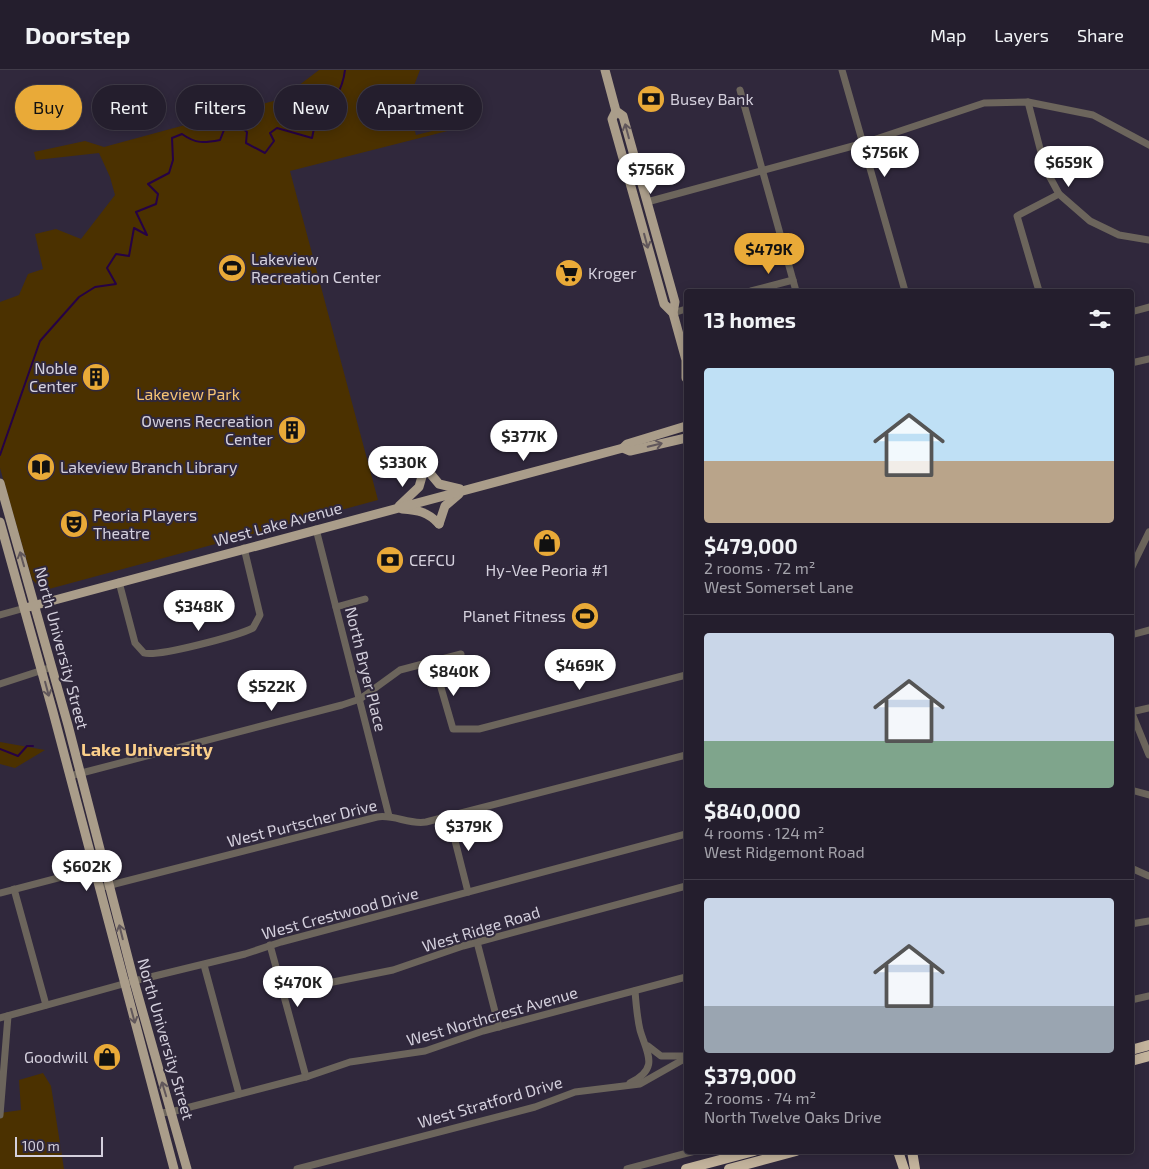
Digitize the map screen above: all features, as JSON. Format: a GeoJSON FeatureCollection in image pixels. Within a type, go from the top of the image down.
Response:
{"type":"FeatureCollection","features":[{"type":"Feature","properties":{"kind":"highway"},"geometry":{"type":"LineString","coordinates":[[1134,1049],[1149,1045]]}},
{"type":"Feature","properties":{"kind":"highway"},"geometry":{"type":"LineString","coordinates":[[1134,1060],[1149,1056]]}},
{"type":"Feature","properties":{"kind":"highway"},"geometry":{"type":"LineString","coordinates":[[686,1169],[743,1154]]}},
{"type":"Feature","properties":{"kind":"highway"},"geometry":{"type":"LineString","coordinates":[[729,1169],[785,1154]]}},
{"type":"Feature","properties":{"kind":"highway"},"geometry":{"type":"LineString","coordinates":[[899,1154],[904,1169]]}},
{"type":"Feature","properties":{"kind":"highway"},"geometry":{"type":"LineString","coordinates":[[912,1154],[915,1169]]}},
{"type":"Feature","properties":{"kind":"main road"},"geometry":{"type":"LineString","coordinates":[[607,70],[616,111],[612,119],[664,304],[673,313]]}},
{"type":"Feature","properties":{"kind":"main road"},"geometry":{"type":"LineString","coordinates":[[616,111],[623,116],[675,302],[673,313],[684,353]]}},
{"type":"Feature","properties":{"kind":"main road"},"geometry":{"type":"LineString","coordinates":[[636,204],[640,193],[640,178]]}},
{"type":"Feature","properties":{"kind":"main road"},"geometry":{"type":"LineString","coordinates":[[636,204],[654,228]]}},
{"type":"Feature","properties":{"kind":"main road","name":"West Lake Avenue"},"geometry":{"type":"LineString","coordinates":[[25,608],[623,448],[627,444],[682,428]]}},
{"type":"Feature","properties":{"kind":"main road","name":"West Lake Avenue"},"geometry":{"type":"LineString","coordinates":[[623,448],[630,451],[684,438]]}},
{"type":"Feature","properties":{"kind":"main road"},"geometry":{"type":"LineString","coordinates":[[397,508],[419,487],[426,473],[439,484],[466,490]]}},
{"type":"Feature","properties":{"kind":"main road","name":"North University Street"},"geometry":{"type":"LineString","coordinates":[[0,483],[52,668],[104,866],[159,1113],[174,1169]]}},
{"type":"Feature","properties":{"kind":"main road"},"geometry":{"type":"LineString","coordinates":[[397,508],[424,512],[439,524],[445,506],[466,490]]}},
{"type":"Feature","properties":{"kind":"main road","name":"North University Street"},"geometry":{"type":"LineString","coordinates":[[0,522],[42,671],[93,869],[171,1112],[187,1169]]}},
{"type":"Feature","properties":{"kind":"street"},"geometry":{"type":"LineString","coordinates":[[842,70],[904,289]]}},
{"type":"Feature","properties":{"kind":"street"},"geometry":{"type":"LineString","coordinates":[[740,90],[795,289]]}},
{"type":"Feature","properties":{"kind":"street"},"geometry":{"type":"LineString","coordinates":[[1028,102],[1045,168],[1059,194],[1090,221],[1119,235],[1149,240]]}},
{"type":"Feature","properties":{"kind":"street"},"geometry":{"type":"LineString","coordinates":[[647,202],[864,143],[984,103],[1028,102],[1093,115],[1149,145]]}},
{"type":"Feature","properties":{"kind":"street"},"geometry":{"type":"LineString","coordinates":[[1038,289],[1017,216],[1059,194]]}},
{"type":"Feature","properties":{"kind":"street"},"geometry":{"type":"LineString","coordinates":[[759,289],[793,280]]}},
{"type":"Feature","properties":{"kind":"street"},"geometry":{"type":"LineString","coordinates":[[1134,311],[1149,307]]}},
{"type":"Feature","properties":{"kind":"street"},"geometry":{"type":"LineString","coordinates":[[673,313],[684,310]]}},
{"type":"Feature","properties":{"kind":"street"},"geometry":{"type":"LineString","coordinates":[[1134,362],[1149,359]]}},
{"type":"Feature","properties":{"kind":"street","name":"North Bryer Place"},"geometry":{"type":"LineString","coordinates":[[316,529],[389,816]]}},
{"type":"Feature","properties":{"kind":"street"},"geometry":{"type":"LineString","coordinates":[[1134,562],[1149,532]]}},
{"type":"Feature","properties":{"kind":"street"},"geometry":{"type":"LineString","coordinates":[[119,582],[135,643],[142,652],[160,653],[231,635],[252,628],[260,615],[244,548]]}},
{"type":"Feature","properties":{"kind":"street"},"geometry":{"type":"LineString","coordinates":[[336,607],[365,599]]}},
{"type":"Feature","properties":{"kind":"street","name":"West Lake Avenue"},"geometry":{"type":"LineString","coordinates":[[0,615],[25,608]]}},
{"type":"Feature","properties":{"kind":"street"},"geometry":{"type":"LineString","coordinates":[[1134,634],[1149,630]]}},
{"type":"Feature","properties":{"kind":"street"},"geometry":{"type":"LineString","coordinates":[[70,776],[360,699],[396,672],[433,660],[461,654]]}},
{"type":"Feature","properties":{"kind":"street"},"geometry":{"type":"LineString","coordinates":[[433,660],[453,729],[479,728],[684,676]]}},
{"type":"Feature","properties":{"kind":"street"},"geometry":{"type":"LineString","coordinates":[[0,684],[52,668]]}},
{"type":"Feature","properties":{"kind":"street"},"geometry":{"type":"LineString","coordinates":[[1134,711],[1149,708]]}},
{"type":"Feature","properties":{"kind":"street"},"geometry":{"type":"LineString","coordinates":[[1134,719],[1149,755]]}},
{"type":"Feature","properties":{"kind":"street","name":"West Purtscher Drive"},"geometry":{"type":"LineString","coordinates":[[99,888],[376,817],[389,816],[418,823],[684,756]]}},
{"type":"Feature","properties":{"kind":"street"},"geometry":{"type":"LineString","coordinates":[[1134,791],[1149,794]]}},
{"type":"Feature","properties":{"kind":"street"},"geometry":{"type":"LineString","coordinates":[[449,816],[468,892]]}},
{"type":"Feature","properties":{"kind":"street","name":"West Crestwood Drive"},"geometry":{"type":"LineString","coordinates":[[4,1017],[129,983],[252,953],[270,945],[684,835]]}},
{"type":"Feature","properties":{"kind":"street"},"geometry":{"type":"LineString","coordinates":[[0,893],[104,866]]}},
{"type":"Feature","properties":{"kind":"street"},"geometry":{"type":"LineString","coordinates":[[1134,869],[1149,876]]}},
{"type":"Feature","properties":{"kind":"street","name":"West Ridge Road"},"geometry":{"type":"LineString","coordinates":[[283,992],[385,972],[477,942],[684,887]]}},
{"type":"Feature","properties":{"kind":"street"},"geometry":{"type":"LineString","coordinates":[[14,889],[46,1005]]}},
{"type":"Feature","properties":{"kind":"street"},"geometry":{"type":"LineString","coordinates":[[1134,923],[1149,920]]}},
{"type":"Feature","properties":{"kind":"street"},"geometry":{"type":"LineString","coordinates":[[477,942],[499,1027]]}},
{"type":"Feature","properties":{"kind":"street"},"geometry":{"type":"LineString","coordinates":[[270,945],[306,1077]]}},
{"type":"Feature","properties":{"kind":"street"},"geometry":{"type":"LineString","coordinates":[[204,965],[239,1094]]}},
{"type":"Feature","properties":{"kind":"street","name":"West Northcrest Avenue"},"geometry":{"type":"LineString","coordinates":[[159,1113],[171,1112],[306,1077],[350,1062],[425,1051],[499,1027],[684,978]]}},
{"type":"Feature","properties":{"kind":"street"},"geometry":{"type":"LineString","coordinates":[[615,1088],[632,1083],[644,1073],[650,1057],[637,1017],[635,991]]}},
{"type":"Feature","properties":{"kind":"street"},"geometry":{"type":"LineString","coordinates":[[1134,999],[1149,996]]}},
{"type":"Feature","properties":{"kind":"street"},"geometry":{"type":"LineString","coordinates":[[0,1115],[4,1017]]}},
{"type":"Feature","properties":{"kind":"street"},"geometry":{"type":"LineString","coordinates":[[645,1042],[652,1051],[661,1056],[684,1057]]}},
{"type":"Feature","properties":{"kind":"street","name":"West Stratford Drive"},"geometry":{"type":"LineString","coordinates":[[297,1169],[535,1107],[575,1092],[615,1088],[645,1082],[684,1058]]}},
{"type":"Feature","properties":{"kind":"street"},"geometry":{"type":"LineString","coordinates":[[627,1169],[684,1154]]}},
{"type":"Feature","properties":{"kind":"green space","name":"Lakeview Park"},"geometry":{"type":"Polygon","coordinates":[[[319,70],[420,70],[414,85],[357,85],[357,130],[415,130],[416,135],[436,130],[451,130],[290,171],[378,500],[49,589],[39,587],[32,579],[0,468],[0,302],[19,295],[28,274],[43,269],[35,234],[56,229],[81,239],[115,195],[110,177],[99,153],[36,160],[34,152],[85,141],[104,147],[176,127],[176,130],[264,130],[264,104],[274,101],[274,130],[347,130],[347,85],[299,85],[319,70]]]}},
{"type":"Feature","properties":{"kind":"green space"},"geometry":{"type":"Polygon","coordinates":[[[0,742],[45,750],[15,768],[0,764],[0,742]]]}},
{"type":"Feature","properties":{"kind":"green space"},"geometry":{"type":"Polygon","coordinates":[[[43,1073],[51,1086],[64,1169],[0,1169],[0,1113],[21,1110],[19,1080],[43,1073]]]}},
{"type":"Feature","properties":{"kind":"waterway"},"geometry":{"type":"LineString","coordinates":[[0,455],[40,341],[79,297],[95,287],[116,284],[107,268],[116,254],[129,256],[134,228],[147,235],[136,212],[156,204],[158,194],[148,184],[169,173],[173,160],[172,138],[182,134],[200,142],[220,140],[226,125],[235,122],[247,132],[246,143],[265,153],[274,141],[270,133],[277,128],[312,138],[316,119],[327,110],[336,98],[345,70]]}},
{"type":"Feature","properties":{"kind":"waterway"},"geometry":{"type":"LineString","coordinates":[[0,749],[18,756],[27,746],[33,746]]}},
{"type":"Feature","properties":{"kind":"place","name":"Busey Bank"},"geometry":{"type":"Point","coordinates":[651,99]}},
{"type":"Feature","properties":{"kind":"place","name":"Lakeview Recreation Center"},"geometry":{"type":"Point","coordinates":[232,268]}},
{"type":"Feature","properties":{"kind":"place","name":"Kroger"},"geometry":{"type":"Point","coordinates":[569,273]}},
{"type":"Feature","properties":{"kind":"place","name":"Noble Center"},"geometry":{"type":"Point","coordinates":[96,377]}},
{"type":"Feature","properties":{"kind":"place","name":"Owens Recreation Center"},"geometry":{"type":"Point","coordinates":[292,430]}},
{"type":"Feature","properties":{"kind":"place","name":"Lakeview Branch Library"},"geometry":{"type":"Point","coordinates":[41,467]}},
{"type":"Feature","properties":{"kind":"place","name":"Peoria Players Theatre"},"geometry":{"type":"Point","coordinates":[74,524]}},
{"type":"Feature","properties":{"kind":"place","name":"Hy-Vee Peoria #1"},"geometry":{"type":"Point","coordinates":[547,543]}},
{"type":"Feature","properties":{"kind":"place","name":"CEFCU"},"geometry":{"type":"Point","coordinates":[390,560]}},
{"type":"Feature","properties":{"kind":"place","name":"Planet Fitness"},"geometry":{"type":"Point","coordinates":[585,616]}},
{"type":"Feature","properties":{"kind":"place","name":"Goodwill"},"geometry":{"type":"Point","coordinates":[107,1057]}},
{"type":"Feature","properties":{"kind":"district","name":"Lake University"},"geometry":{"type":"Point","coordinates":[147,750]}}]}
